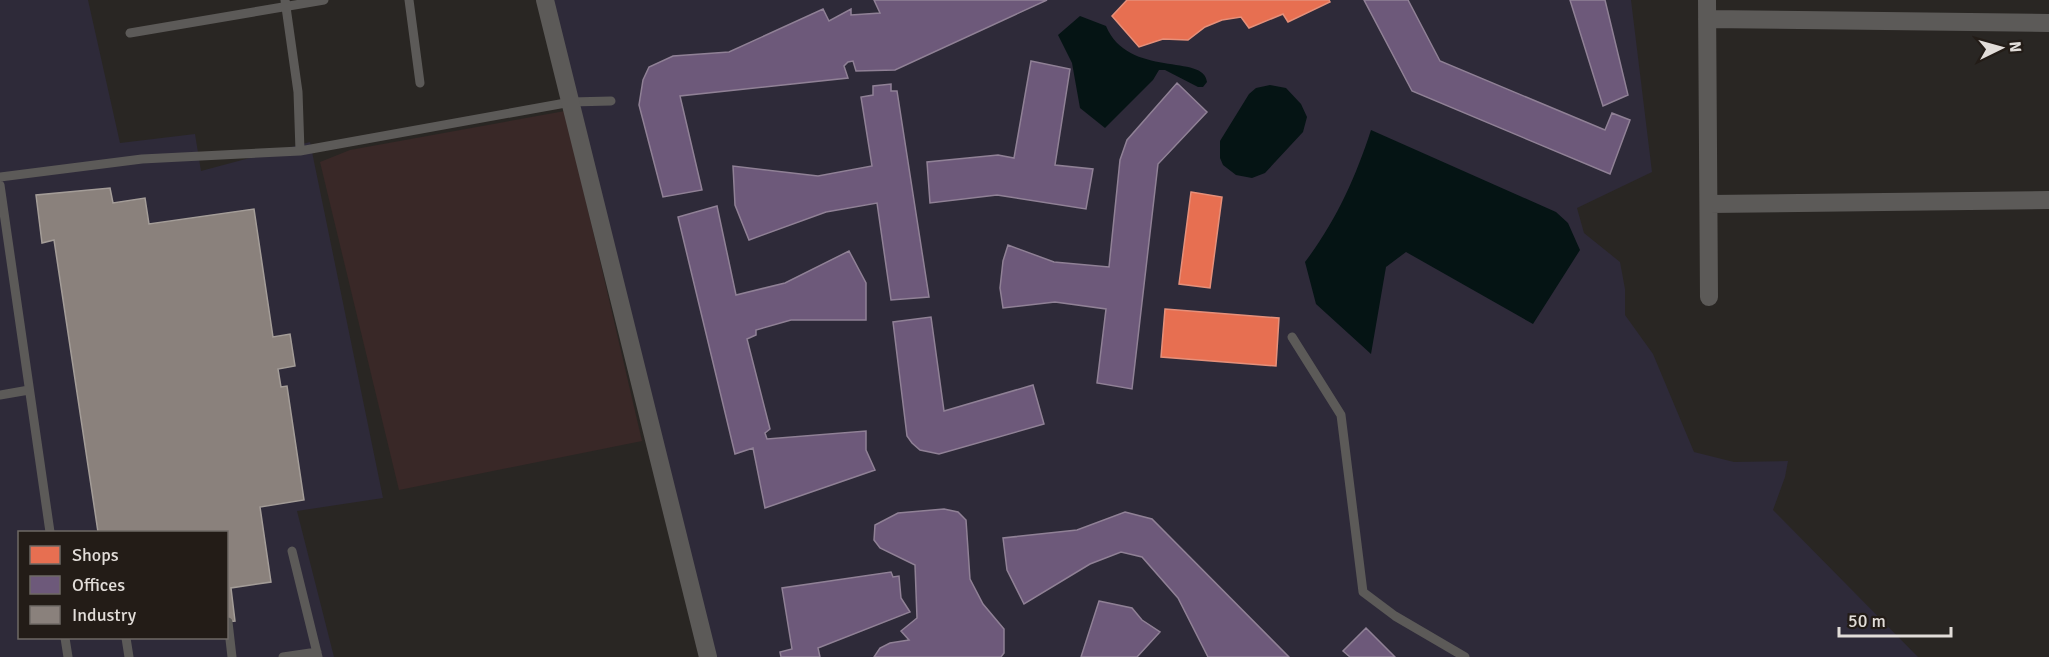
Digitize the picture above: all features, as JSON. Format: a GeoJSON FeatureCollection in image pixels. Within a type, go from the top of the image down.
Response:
{"type":"FeatureCollection","features":[{"type":"Feature","properties":{"kind":"street"},"geometry":{"type":"LineString","coordinates":[[545,0],[708,657]]}},
{"type":"Feature","properties":{"kind":"street"},"geometry":{"type":"LineString","coordinates":[[1707,0],[1709,297]]}},
{"type":"Feature","properties":{"kind":"street"},"geometry":{"type":"LineString","coordinates":[[1707,20],[2049,22]]}},
{"type":"Feature","properties":{"kind":"street"},"geometry":{"type":"LineString","coordinates":[[1709,204],[2049,200]]}},
{"type":"Feature","properties":{"kind":"lane"},"geometry":{"type":"LineString","coordinates":[[130,33],[286,4],[324,0]]}},
{"type":"Feature","properties":{"kind":"lane"},"geometry":{"type":"LineString","coordinates":[[409,0],[420,83]]}},
{"type":"Feature","properties":{"kind":"lane"},"geometry":{"type":"LineString","coordinates":[[286,4],[298,92],[300,151]]}},
{"type":"Feature","properties":{"kind":"lane"},"geometry":{"type":"LineString","coordinates":[[0,177],[142,159],[300,151],[572,102],[611,101]]}},
{"type":"Feature","properties":{"kind":"lane"},"geometry":{"type":"LineString","coordinates":[[0,185],[50,531]]}},
{"type":"Feature","properties":{"kind":"lane"},"geometry":{"type":"LineString","coordinates":[[1292,337],[1341,415],[1363,592],[1395,616],[1465,657]]}},
{"type":"Feature","properties":{"kind":"lane"},"geometry":{"type":"LineString","coordinates":[[0,395],[29,390]]}},
{"type":"Feature","properties":{"kind":"lane"},"geometry":{"type":"LineString","coordinates":[[283,657],[318,655],[292,551]]}},
{"type":"Feature","properties":{"kind":"lane"},"geometry":{"type":"LineString","coordinates":[[228,622],[232,657]]}},
{"type":"Feature","properties":{"kind":"lane"},"geometry":{"type":"LineString","coordinates":[[65,639],[68,657]]}},
{"type":"Feature","properties":{"kind":"lane"},"geometry":{"type":"LineString","coordinates":[[126,639],[129,657]]}},
{"type":"Feature","properties":{"kind":"shaded area"},"geometry":{"type":"Polygon","coordinates":[[[0,0],[88,0],[120,143],[195,134],[201,171],[310,142],[383,498],[297,511],[334,657],[0,657],[0,0]]]}},
{"type":"Feature","properties":{"kind":"shaded area"},"geometry":{"type":"Polygon","coordinates":[[[550,0],[1631,0],[1652,172],[1577,208],[1584,233],[1620,262],[1625,289],[1625,315],[1653,354],[1694,452],[1734,462],[1788,461],[1785,477],[1773,510],[1918,657],[711,657],[550,0]]]}},
{"type":"Feature","properties":{"kind":"shaded area"},"geometry":{"type":"Polygon","coordinates":[[[1080,16],[1106,26],[1117,42],[1131,53],[1147,59],[1193,68],[1203,73],[1207,82],[1203,87],[1198,87],[1165,70],[1159,70],[1153,80],[1105,128],[1080,108],[1072,63],[1058,35],[1080,16]]]}},
{"type":"Feature","properties":{"kind":"shaded area"},"geometry":{"type":"Polygon","coordinates":[[[1270,85],[1286,88],[1301,104],[1307,117],[1303,132],[1265,173],[1252,178],[1236,175],[1223,165],[1220,158],[1220,141],[1249,94],[1256,88],[1270,85]]]}},
{"type":"Feature","properties":{"kind":"shaded area"},"geometry":{"type":"Polygon","coordinates":[[[565,111],[642,441],[399,490],[320,162],[350,150],[565,111]]]}},
{"type":"Feature","properties":{"kind":"shaded area"},"geometry":{"type":"Polygon","coordinates":[[[1371,130],[1556,212],[1568,223],[1580,250],[1533,324],[1406,252],[1386,267],[1371,354],[1316,304],[1305,262],[1344,199],[1371,130]]]}},
{"type":"Feature","properties":{"kind":"building: Shops"},"geometry":{"type":"Polygon","coordinates":[[[1127,0],[1329,0],[1330,2],[1288,22],[1283,14],[1249,28],[1241,17],[1222,20],[1205,27],[1188,40],[1163,39],[1139,47],[1112,16],[1127,0]]]}},
{"type":"Feature","properties":{"kind":"building: Shops"},"geometry":{"type":"Polygon","coordinates":[[[1191,192],[1222,197],[1210,288],[1179,284],[1191,192]]]}},
{"type":"Feature","properties":{"kind":"building: Shops"},"geometry":{"type":"Polygon","coordinates":[[[1165,309],[1279,318],[1276,366],[1161,357],[1165,309]]]}},
{"type":"Feature","properties":{"kind":"building: Offices"},"geometry":{"type":"Polygon","coordinates":[[[874,0],[1047,0],[895,70],[856,71],[853,61],[844,66],[848,78],[680,96],[702,190],[663,197],[639,105],[643,80],[649,67],[673,56],[729,52],[823,9],[829,21],[851,9],[851,15],[880,13],[874,0]]]}},
{"type":"Feature","properties":{"kind":"building: Offices"},"geometry":{"type":"Polygon","coordinates":[[[1364,0],[1408,0],[1440,61],[1605,130],[1612,113],[1630,120],[1610,174],[1412,91],[1364,0]]]}},
{"type":"Feature","properties":{"kind":"building: Offices"},"geometry":{"type":"Polygon","coordinates":[[[1570,0],[1605,0],[1628,95],[1603,106],[1570,0]]]}},
{"type":"Feature","properties":{"kind":"building: Offices"},"geometry":{"type":"Polygon","coordinates":[[[1031,61],[1070,69],[1055,165],[1093,169],[1086,209],[997,195],[930,203],[927,162],[998,155],[1014,158],[1031,61]]]}},
{"type":"Feature","properties":{"kind":"building: Offices"},"geometry":{"type":"Polygon","coordinates":[[[1177,83],[1207,112],[1158,164],[1132,389],[1097,383],[1106,309],[1055,302],[1003,308],[1000,288],[1003,261],[1008,245],[1054,262],[1109,267],[1120,160],[1127,140],[1177,83]]]}},
{"type":"Feature","properties":{"kind":"building: Offices"},"geometry":{"type":"Polygon","coordinates":[[[891,84],[891,91],[897,91],[929,297],[891,300],[877,203],[826,212],[749,240],[735,205],[733,166],[818,176],[872,166],[861,97],[873,95],[873,86],[891,84]]]}},
{"type":"Feature","properties":{"kind":"building: Offices"},"geometry":{"type":"Polygon","coordinates":[[[717,206],[736,295],[785,283],[849,251],[866,283],[866,320],[791,320],[756,330],[756,335],[747,339],[770,429],[765,433],[767,439],[866,431],[866,450],[875,470],[765,508],[753,448],[735,454],[678,217],[717,206]]]}},
{"type":"Feature","properties":{"kind":"building: Offices"},"geometry":{"type":"Polygon","coordinates":[[[931,317],[944,411],[1033,385],[1044,424],[939,454],[920,450],[912,443],[907,436],[893,322],[931,317]]]}},
{"type":"Feature","properties":{"kind":"building: Offices"},"geometry":{"type":"Polygon","coordinates":[[[944,509],[958,512],[966,520],[970,579],[983,604],[1004,629],[1004,653],[1001,657],[874,657],[880,648],[890,643],[909,640],[901,631],[917,618],[915,565],[880,548],[874,540],[875,525],[898,513],[944,509]]]}},
{"type":"Feature","properties":{"kind":"building: Offices"},"geometry":{"type":"Polygon","coordinates":[[[1125,512],[1152,519],[1289,657],[1208,657],[1178,598],[1142,557],[1121,552],[1090,564],[1024,604],[1007,570],[1003,538],[1077,530],[1125,512]]]}},
{"type":"Feature","properties":{"kind":"building: Offices"},"geometry":{"type":"Polygon","coordinates":[[[891,572],[893,577],[899,576],[901,598],[910,612],[818,648],[820,657],[781,657],[780,652],[792,649],[782,588],[891,572]]]}},
{"type":"Feature","properties":{"kind":"building: Offices"},"geometry":{"type":"Polygon","coordinates":[[[1099,601],[1132,608],[1142,620],[1160,632],[1137,657],[1081,657],[1099,601]]]}},
{"type":"Feature","properties":{"kind":"building: Offices"},"geometry":{"type":"Polygon","coordinates":[[[1366,628],[1395,657],[1350,657],[1343,651],[1366,628]]]}},
{"type":"Feature","properties":{"kind":"building: Industry"},"geometry":{"type":"Polygon","coordinates":[[[110,188],[113,203],[145,198],[149,224],[254,209],[273,337],[290,334],[295,366],[278,369],[281,387],[287,386],[304,500],[260,507],[271,582],[231,588],[235,621],[228,622],[228,531],[98,531],[54,240],[42,243],[36,195],[110,188]]]}}]}
